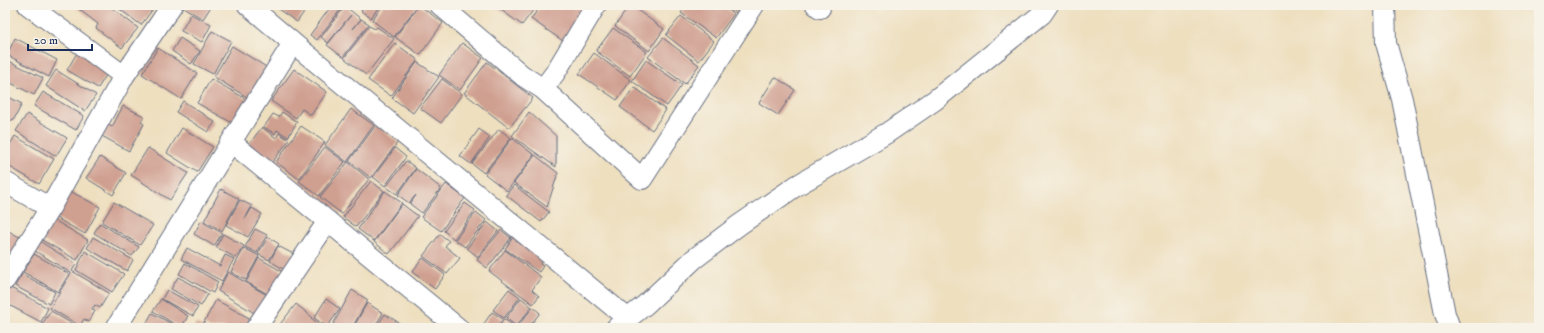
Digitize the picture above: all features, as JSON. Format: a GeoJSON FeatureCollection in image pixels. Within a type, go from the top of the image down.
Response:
{"type":"FeatureCollection","features":[{"type":"Feature","properties":{"kind":"street"},"geometry":{"type":"LineString","coordinates":[[28,5],[124,76]]}},
{"type":"Feature","properties":{"kind":"street"},"geometry":{"type":"LineString","coordinates":[[5,280],[50,208],[124,76],[172,5]]}},
{"type":"Feature","properties":{"kind":"street"},"geometry":{"type":"LineString","coordinates":[[248,5],[622,323],[645,305],[694,259],[739,225],[796,186],[887,133],[935,100],[1042,14],[1048,5]]}},
{"type":"Feature","properties":{"kind":"street"},"geometry":{"type":"LineString","coordinates":[[440,5],[523,76],[543,89],[642,179],[754,5]]}},
{"type":"Feature","properties":{"kind":"street"},"geometry":{"type":"LineString","coordinates":[[543,89],[555,73],[596,5]]}},
{"type":"Feature","properties":{"kind":"street"},"geometry":{"type":"LineString","coordinates":[[1385,5],[1386,43],[1402,99],[1445,314],[1450,328]]}},
{"type":"Feature","properties":{"kind":"street"},"geometry":{"type":"LineString","coordinates":[[116,328],[293,43]]}},
{"type":"Feature","properties":{"kind":"street"},"geometry":{"type":"LineString","coordinates":[[231,142],[458,328]]}},
{"type":"Feature","properties":{"kind":"street"},"geometry":{"type":"LineString","coordinates":[[5,182],[50,208]]}},
{"type":"Feature","properties":{"kind":"street"},"geometry":{"type":"LineString","coordinates":[[256,328],[328,221]]}},
{"type":"Feature","properties":{"kind":"building"},"geometry":{"type":"Polygon","coordinates":[[[77,5],[108,5],[138,28],[122,48],[96,28],[98,24],[76,7],[77,5]]]}},
{"type":"Feature","properties":{"kind":"building"},"geometry":{"type":"Polygon","coordinates":[[[114,5],[156,5],[141,25],[114,5]]]}},
{"type":"Feature","properties":{"kind":"building"},"geometry":{"type":"Polygon","coordinates":[[[184,5],[212,5],[203,19],[183,7],[184,5]]]}},
{"type":"Feature","properties":{"kind":"building"},"geometry":{"type":"Polygon","coordinates":[[[272,5],[309,5],[297,22],[272,5]]]}},
{"type":"Feature","properties":{"kind":"building"},"geometry":{"type":"Polygon","coordinates":[[[332,5],[344,5],[317,40],[310,35],[332,5]]]}},
{"type":"Feature","properties":{"kind":"building"},"geometry":{"type":"Polygon","coordinates":[[[365,5],[380,5],[371,18],[361,11],[365,5]]]}},
{"type":"Feature","properties":{"kind":"building"},"geometry":{"type":"Polygon","coordinates":[[[383,5],[418,5],[394,37],[372,20],[383,5]]]}},
{"type":"Feature","properties":{"kind":"building"},"geometry":{"type":"Polygon","coordinates":[[[419,5],[443,23],[420,55],[395,37],[419,5]]]}},
{"type":"Feature","properties":{"kind":"building"},"geometry":{"type":"Polygon","coordinates":[[[494,5],[537,5],[522,25],[494,5]]]}},
{"type":"Feature","properties":{"kind":"building"},"geometry":{"type":"Polygon","coordinates":[[[541,5],[580,5],[585,9],[563,41],[531,19],[541,5]]]}},
{"type":"Feature","properties":{"kind":"building"},"geometry":{"type":"Polygon","coordinates":[[[630,5],[664,29],[649,51],[615,26],[630,5]]]}},
{"type":"Feature","properties":{"kind":"building"},"geometry":{"type":"Polygon","coordinates":[[[687,5],[722,5],[734,14],[716,38],[681,13],[687,5]]]}},
{"type":"Feature","properties":{"kind":"building"},"geometry":{"type":"Polygon","coordinates":[[[726,5],[742,5],[736,13],[726,5]]]}},
{"type":"Feature","properties":{"kind":"building"},"geometry":{"type":"Polygon","coordinates":[[[345,6],[369,24],[343,57],[327,45],[351,15],[328,43],[321,37],[345,6]]]}},
{"type":"Feature","properties":{"kind":"building"},"geometry":{"type":"Polygon","coordinates":[[[191,14],[211,25],[202,42],[181,31],[191,14]]]}},
{"type":"Feature","properties":{"kind":"building"},"geometry":{"type":"Polygon","coordinates":[[[681,16],[714,41],[699,61],[666,35],[681,16]]]}},
{"type":"Feature","properties":{"kind":"building"},"geometry":{"type":"Polygon","coordinates":[[[369,26],[375,29],[377,27],[394,39],[366,75],[344,58],[369,26]]]}},
{"type":"Feature","properties":{"kind":"building"},"geometry":{"type":"Polygon","coordinates":[[[613,28],[647,52],[630,76],[596,51],[613,28]]]}},
{"type":"Feature","properties":{"kind":"building"},"geometry":{"type":"Polygon","coordinates":[[[212,31],[231,41],[213,74],[194,64],[212,31]]]}},
{"type":"Feature","properties":{"kind":"building"},"geometry":{"type":"Polygon","coordinates":[[[15,38],[57,60],[49,77],[7,55],[15,38]]]}},
{"type":"Feature","properties":{"kind":"building"},"geometry":{"type":"Polygon","coordinates":[[[180,38],[200,51],[191,64],[172,51],[180,38]]]}},
{"type":"Feature","properties":{"kind":"building"},"geometry":{"type":"Polygon","coordinates":[[[663,38],[699,65],[685,84],[648,57],[663,38]]]}},
{"type":"Feature","properties":{"kind":"building"},"geometry":{"type":"Polygon","coordinates":[[[395,43],[418,60],[391,96],[368,80],[395,43]]]}},
{"type":"Feature","properties":{"kind":"building"},"geometry":{"type":"Polygon","coordinates":[[[462,43],[483,58],[460,90],[439,75],[462,43]]]}},
{"type":"Feature","properties":{"kind":"building"},"geometry":{"type":"Polygon","coordinates":[[[81,46],[110,69],[98,88],[67,70],[81,46]]]}},
{"type":"Feature","properties":{"kind":"building"},"geometry":{"type":"Polygon","coordinates":[[[232,46],[268,68],[250,99],[214,77],[232,46]]]}},
{"type":"Feature","properties":{"kind":"building"},"geometry":{"type":"Polygon","coordinates":[[[158,48],[197,73],[181,99],[142,74],[158,48]]]}},
{"type":"Feature","properties":{"kind":"building"},"geometry":{"type":"Polygon","coordinates":[[[594,53],[631,80],[617,100],[579,74],[594,53]]]}},
{"type":"Feature","properties":{"kind":"building"},"geometry":{"type":"Polygon","coordinates":[[[5,59],[43,78],[34,95],[5,80],[5,59]]]}},
{"type":"Feature","properties":{"kind":"building"},"geometry":{"type":"Polygon","coordinates":[[[646,60],[682,85],[667,106],[632,81],[646,60]]]}},
{"type":"Feature","properties":{"kind":"building"},"geometry":{"type":"Polygon","coordinates":[[[417,62],[439,77],[413,113],[392,98],[417,62]]]}},
{"type":"Feature","properties":{"kind":"building"},"geometry":{"type":"Polygon","coordinates":[[[487,62],[533,98],[509,128],[464,93],[487,62]]]}},
{"type":"Feature","properties":{"kind":"building"},"geometry":{"type":"Polygon","coordinates":[[[294,69],[327,92],[311,115],[302,109],[296,118],[271,101],[294,69]]]}},
{"type":"Feature","properties":{"kind":"building"},"geometry":{"type":"Polygon","coordinates":[[[56,70],[96,95],[85,111],[46,86],[56,70]]]}},
{"type":"Feature","properties":{"kind":"building"},"geometry":{"type":"Polygon","coordinates":[[[775,77],[795,90],[778,115],[759,103],[775,77]]]}},
{"type":"Feature","properties":{"kind":"building"},"geometry":{"type":"Polygon","coordinates":[[[211,79],[248,100],[234,124],[197,103],[211,79]]]}},
{"type":"Feature","properties":{"kind":"building"},"geometry":{"type":"Polygon","coordinates":[[[442,79],[462,94],[441,123],[420,108],[442,79]]]}},
{"type":"Feature","properties":{"kind":"building"},"geometry":{"type":"Polygon","coordinates":[[[634,87],[666,110],[652,130],[620,107],[634,87]]]}},
{"type":"Feature","properties":{"kind":"building"},"geometry":{"type":"Polygon","coordinates":[[[43,92],[84,116],[76,130],[34,106],[43,92]]]}},
{"type":"Feature","properties":{"kind":"building"},"geometry":{"type":"Polygon","coordinates":[[[5,95],[22,104],[13,121],[5,117],[5,95]]]}},
{"type":"Feature","properties":{"kind":"building"},"geometry":{"type":"Polygon","coordinates":[[[183,101],[215,122],[208,132],[176,112],[183,101]]]}},
{"type":"Feature","properties":{"kind":"building"},"geometry":{"type":"Polygon","coordinates":[[[123,106],[144,116],[141,122],[144,124],[129,151],[100,135],[106,124],[112,127],[123,106]]]}},
{"type":"Feature","properties":{"kind":"building"},"geometry":{"type":"Polygon","coordinates":[[[351,109],[374,125],[347,162],[325,145],[351,109]]]}},
{"type":"Feature","properties":{"kind":"building"},"geometry":{"type":"Polygon","coordinates":[[[282,112],[297,122],[288,137],[277,130],[275,134],[264,127],[273,114],[279,117],[282,112]]]}},
{"type":"Feature","properties":{"kind":"building"},"geometry":{"type":"Polygon","coordinates":[[[529,112],[556,136],[556,167],[512,136],[529,112]]]}},
{"type":"Feature","properties":{"kind":"building"},"geometry":{"type":"Polygon","coordinates":[[[27,114],[67,138],[56,156],[16,131],[27,114]]]}},
{"type":"Feature","properties":{"kind":"building"},"geometry":{"type":"Polygon","coordinates":[[[5,124],[10,127],[5,137],[5,124]]]}},
{"type":"Feature","properties":{"kind":"building"},"geometry":{"type":"Polygon","coordinates":[[[376,125],[398,142],[371,178],[349,161],[376,125]]]}},
{"type":"Feature","properties":{"kind":"building"},"geometry":{"type":"Polygon","coordinates":[[[301,126],[325,142],[299,179],[276,162],[301,126]]]}},
{"type":"Feature","properties":{"kind":"building"},"geometry":{"type":"Polygon","coordinates":[[[262,127],[276,138],[279,133],[289,140],[271,164],[247,147],[262,127]]]}},
{"type":"Feature","properties":{"kind":"building"},"geometry":{"type":"Polygon","coordinates":[[[182,128],[213,147],[197,172],[167,153],[182,128]]]}},
{"type":"Feature","properties":{"kind":"building"},"geometry":{"type":"Polygon","coordinates":[[[479,129],[490,137],[471,164],[460,156],[479,129]]]}},
{"type":"Feature","properties":{"kind":"building"},"geometry":{"type":"Polygon","coordinates":[[[499,129],[511,138],[484,173],[472,164],[499,129]]]}},
{"type":"Feature","properties":{"kind":"building"},"geometry":{"type":"Polygon","coordinates":[[[15,136],[54,159],[39,184],[5,164],[5,153],[15,136]]]}},
{"type":"Feature","properties":{"kind":"building"},"geometry":{"type":"Polygon","coordinates":[[[512,138],[534,155],[507,191],[485,174],[512,138]]]}},
{"type":"Feature","properties":{"kind":"building"},"geometry":{"type":"Polygon","coordinates":[[[325,147],[345,162],[319,196],[299,181],[325,147]]]}},
{"type":"Feature","properties":{"kind":"building"},"geometry":{"type":"Polygon","coordinates":[[[148,148],[188,173],[170,200],[131,175],[148,148]]]}},
{"type":"Feature","properties":{"kind":"building"},"geometry":{"type":"Polygon","coordinates":[[[395,148],[406,157],[385,186],[373,177],[395,148]]]}},
{"type":"Feature","properties":{"kind":"building"},"geometry":{"type":"Polygon","coordinates":[[[535,155],[558,173],[547,207],[514,183],[535,155]]]}},
{"type":"Feature","properties":{"kind":"building"},"geometry":{"type":"Polygon","coordinates":[[[100,157],[126,173],[113,195],[86,178],[100,157]]]}},
{"type":"Feature","properties":{"kind":"building"},"geometry":{"type":"Polygon","coordinates":[[[406,161],[416,168],[397,194],[386,187],[406,161]]]}},
{"type":"Feature","properties":{"kind":"building"},"geometry":{"type":"Polygon","coordinates":[[[348,162],[369,179],[342,214],[320,197],[348,162]]]}},
{"type":"Feature","properties":{"kind":"building"},"geometry":{"type":"Polygon","coordinates":[[[416,169],[441,188],[422,213],[410,204],[416,195],[409,203],[398,195],[416,169]]]}},
{"type":"Feature","properties":{"kind":"building"},"geometry":{"type":"Polygon","coordinates":[[[371,181],[384,191],[356,227],[343,217],[371,181]]]}},
{"type":"Feature","properties":{"kind":"building"},"geometry":{"type":"Polygon","coordinates":[[[446,184],[465,198],[441,231],[421,217],[446,184]]]}},
{"type":"Feature","properties":{"kind":"building"},"geometry":{"type":"Polygon","coordinates":[[[514,185],[549,212],[541,222],[506,195],[514,185]]]}},
{"type":"Feature","properties":{"kind":"building"},"geometry":{"type":"Polygon","coordinates":[[[221,189],[239,199],[222,231],[204,221],[221,189]]]}},
{"type":"Feature","properties":{"kind":"building"},"geometry":{"type":"Polygon","coordinates":[[[70,191],[100,207],[85,234],[56,218],[70,191]]]}},
{"type":"Feature","properties":{"kind":"building"},"geometry":{"type":"Polygon","coordinates":[[[385,191],[402,203],[374,241],[358,229],[385,191]]]}},
{"type":"Feature","properties":{"kind":"building"},"geometry":{"type":"Polygon","coordinates":[[[240,200],[252,206],[245,219],[252,208],[262,214],[248,237],[226,225],[240,200]]]}},
{"type":"Feature","properties":{"kind":"building"},"geometry":{"type":"Polygon","coordinates":[[[114,202],[153,225],[140,245],[102,222],[114,202]]]}},
{"type":"Feature","properties":{"kind":"building"},"geometry":{"type":"Polygon","coordinates":[[[465,203],[475,210],[454,239],[444,231],[465,203]]]}},
{"type":"Feature","properties":{"kind":"building"},"geometry":{"type":"Polygon","coordinates":[[[402,204],[418,216],[389,254],[374,242],[402,204]]]}},
{"type":"Feature","properties":{"kind":"building"},"geometry":{"type":"Polygon","coordinates":[[[476,212],[486,220],[465,247],[455,240],[476,212]]]}},
{"type":"Feature","properties":{"kind":"building"},"geometry":{"type":"Polygon","coordinates":[[[52,219],[88,240],[77,260],[40,239],[52,219]]]}},
{"type":"Feature","properties":{"kind":"building"},"geometry":{"type":"Polygon","coordinates":[[[201,221],[222,233],[214,246],[194,234],[201,221]]]}},
{"type":"Feature","properties":{"kind":"building"},"geometry":{"type":"Polygon","coordinates":[[[487,222],[498,231],[478,257],[467,248],[487,222]]]}},
{"type":"Feature","properties":{"kind":"building"},"geometry":{"type":"Polygon","coordinates":[[[100,223],[139,247],[132,256],[94,233],[100,223]]]}},
{"type":"Feature","properties":{"kind":"building"},"geometry":{"type":"Polygon","coordinates":[[[5,229],[23,239],[5,271],[5,229]]]}},
{"type":"Feature","properties":{"kind":"building"},"geometry":{"type":"Polygon","coordinates":[[[255,229],[267,235],[257,253],[245,247],[255,229]]]}},
{"type":"Feature","properties":{"kind":"building"},"geometry":{"type":"Polygon","coordinates":[[[501,230],[511,238],[487,268],[477,260],[501,230]]]}},
{"type":"Feature","properties":{"kind":"building"},"geometry":{"type":"Polygon","coordinates":[[[223,234],[244,246],[236,258],[216,247],[223,234]]]}},
{"type":"Feature","properties":{"kind":"building"},"geometry":{"type":"Polygon","coordinates":[[[440,234],[449,241],[445,246],[460,258],[447,274],[423,256],[440,234]]]}},
{"type":"Feature","properties":{"kind":"building"},"geometry":{"type":"Polygon","coordinates":[[[515,234],[546,255],[540,264],[543,266],[539,272],[505,249],[515,234]]]}},
{"type":"Feature","properties":{"kind":"building"},"geometry":{"type":"Polygon","coordinates":[[[93,237],[133,260],[127,271],[87,248],[93,237]]]}},
{"type":"Feature","properties":{"kind":"building"},"geometry":{"type":"Polygon","coordinates":[[[268,237],[279,244],[269,260],[258,254],[268,237]]]}},
{"type":"Feature","properties":{"kind":"building"},"geometry":{"type":"Polygon","coordinates":[[[41,242],[76,264],[72,271],[109,293],[100,308],[95,305],[92,309],[95,311],[89,322],[84,319],[80,326],[50,308],[71,273],[35,251],[41,242]]]}},
{"type":"Feature","properties":{"kind":"building"},"geometry":{"type":"Polygon","coordinates":[[[278,246],[299,257],[290,273],[270,261],[278,246]]]}},
{"type":"Feature","properties":{"kind":"building"},"geometry":{"type":"Polygon","coordinates":[[[187,248],[220,266],[225,255],[234,259],[222,281],[181,259],[187,248]]]}},
{"type":"Feature","properties":{"kind":"building"},"geometry":{"type":"Polygon","coordinates":[[[244,248],[259,256],[246,280],[231,272],[244,248]]]}},
{"type":"Feature","properties":{"kind":"building"},"geometry":{"type":"Polygon","coordinates":[[[505,250],[541,277],[532,290],[539,296],[533,304],[489,271],[505,250]]]}},
{"type":"Feature","properties":{"kind":"building"},"geometry":{"type":"Polygon","coordinates":[[[85,251],[124,274],[112,292],[76,270],[85,251]]]}},
{"type":"Feature","properties":{"kind":"building"},"geometry":{"type":"Polygon","coordinates":[[[34,254],[69,274],[58,292],[23,272],[34,254]]]}},
{"type":"Feature","properties":{"kind":"building"},"geometry":{"type":"Polygon","coordinates":[[[259,258],[286,274],[273,297],[246,282],[259,258]]]}},
{"type":"Feature","properties":{"kind":"building"},"geometry":{"type":"Polygon","coordinates":[[[423,258],[445,275],[435,289],[412,272],[423,258]]]}},
{"type":"Feature","properties":{"kind":"building"},"geometry":{"type":"Polygon","coordinates":[[[185,263],[218,282],[213,293],[179,274],[185,263]]]}},
{"type":"Feature","properties":{"kind":"building"},"geometry":{"type":"Polygon","coordinates":[[[228,272],[272,298],[261,317],[218,291],[228,272]]]}},
{"type":"Feature","properties":{"kind":"building"},"geometry":{"type":"Polygon","coordinates":[[[22,274],[55,292],[49,304],[15,286],[22,274]]]}},
{"type":"Feature","properties":{"kind":"building"},"geometry":{"type":"Polygon","coordinates":[[[178,277],[208,294],[201,306],[171,289],[178,277]]]}},
{"type":"Feature","properties":{"kind":"building"},"geometry":{"type":"Polygon","coordinates":[[[9,287],[48,308],[41,322],[5,303],[5,294],[9,287]]]}},
{"type":"Feature","properties":{"kind":"building"},"geometry":{"type":"Polygon","coordinates":[[[509,289],[520,297],[504,318],[493,310],[509,289]]]}},
{"type":"Feature","properties":{"kind":"building"},"geometry":{"type":"Polygon","coordinates":[[[167,290],[198,307],[193,316],[162,299],[167,290]]]}},
{"type":"Feature","properties":{"kind":"building"},"geometry":{"type":"Polygon","coordinates":[[[352,290],[368,300],[352,328],[331,328],[352,290]]]}},
{"type":"Feature","properties":{"kind":"building"},"geometry":{"type":"Polygon","coordinates":[[[521,298],[532,307],[516,326],[506,318],[521,298]]]}},
{"type":"Feature","properties":{"kind":"building"},"geometry":{"type":"Polygon","coordinates":[[[161,299],[188,316],[181,328],[153,311],[161,299]]]}},
{"type":"Feature","properties":{"kind":"building"},"geometry":{"type":"Polygon","coordinates":[[[326,299],[340,309],[327,327],[314,318],[326,299]]]}},
{"type":"Feature","properties":{"kind":"building"},"geometry":{"type":"Polygon","coordinates":[[[216,300],[251,319],[246,328],[210,328],[203,324],[216,300]]]}},
{"type":"Feature","properties":{"kind":"building"},"geometry":{"type":"Polygon","coordinates":[[[367,303],[383,313],[374,328],[353,328],[367,303]]]}},
{"type":"Feature","properties":{"kind":"building"},"geometry":{"type":"Polygon","coordinates":[[[296,304],[312,317],[311,318],[324,328],[277,328],[296,304]]]}},
{"type":"Feature","properties":{"kind":"building"},"geometry":{"type":"Polygon","coordinates":[[[533,307],[540,313],[528,328],[518,328],[517,327],[533,307]]]}},
{"type":"Feature","properties":{"kind":"building"},"geometry":{"type":"Polygon","coordinates":[[[51,311],[79,328],[47,328],[42,324],[51,311]]]}},
{"type":"Feature","properties":{"kind":"building"},"geometry":{"type":"Polygon","coordinates":[[[492,312],[503,319],[497,328],[481,328],[492,312]]]}},
{"type":"Feature","properties":{"kind":"building"},"geometry":{"type":"Polygon","coordinates":[[[152,313],[179,328],[153,328],[146,324],[152,313]]]}},
{"type":"Feature","properties":{"kind":"building"},"geometry":{"type":"Polygon","coordinates":[[[385,314],[401,324],[399,328],[376,328],[385,314]]]}},
{"type":"Feature","properties":{"kind":"building"},"geometry":{"type":"Polygon","coordinates":[[[504,319],[517,328],[498,328],[504,319]]]}},
{"type":"Feature","properties":{"kind":"building"},"geometry":{"type":"Polygon","coordinates":[[[196,323],[205,328],[194,328],[196,323]]]}}]}
